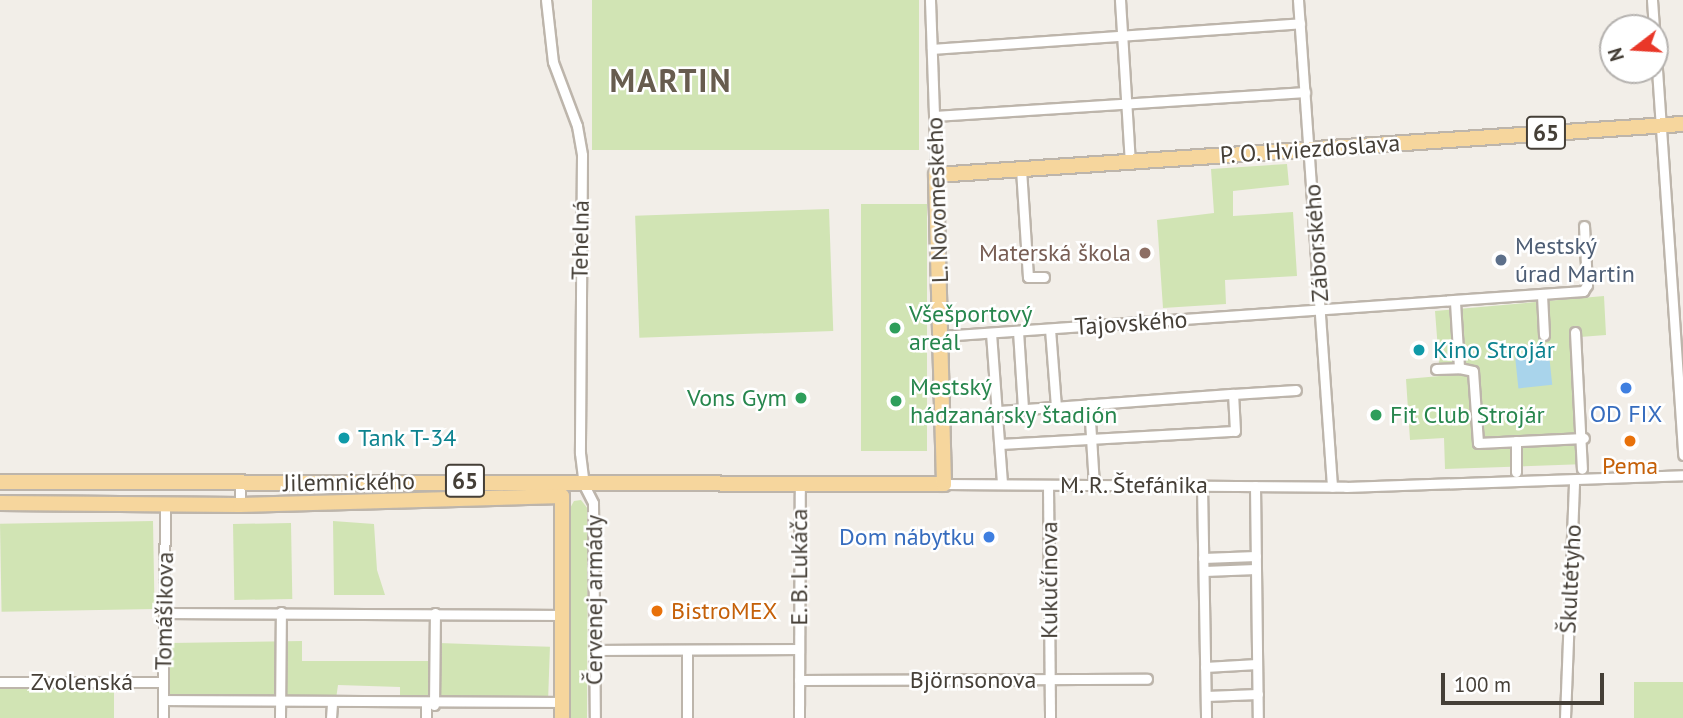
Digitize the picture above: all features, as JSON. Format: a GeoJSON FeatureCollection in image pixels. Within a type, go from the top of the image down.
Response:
{"type":"FeatureCollection","features":[{"type":"Feature","properties":{"kind":"main road","name":"P. O. Hviezdoslava"},"geometry":{"type":"LineString","coordinates":[[936,175],[1683,124]]}},
{"type":"Feature","properties":{"kind":"main road","name":"L. Novomeského"},"geometry":{"type":"LineString","coordinates":[[936,175],[944,484]]}},
{"type":"Feature","properties":{"kind":"main road","name":"Jilemnického"},"geometry":{"type":"LineString","coordinates":[[0,482],[584,485]]}},
{"type":"Feature","properties":{"kind":"main road","name":"M. R. Štefánika"},"geometry":{"type":"LineString","coordinates":[[584,485],[944,484]]}},
{"type":"Feature","properties":{"kind":"main road"},"geometry":{"type":"LineString","coordinates":[[562,496],[584,485]]}},
{"type":"Feature","properties":{"kind":"main road","name":"Jilemnického"},"geometry":{"type":"LineString","coordinates":[[0,503],[240,505],[562,496]]}},
{"type":"Feature","properties":{"kind":"main road","name":"Červenej armády"},"geometry":{"type":"LineString","coordinates":[[562,496],[562,718]]}},
{"type":"Feature","properties":{"kind":"street","name":"Tehelná"},"geometry":{"type":"LineString","coordinates":[[546,0],[553,62],[577,125],[582,155],[578,312],[584,485]]}},
{"type":"Feature","properties":{"kind":"street","name":"L. Novomeského"},"geometry":{"type":"LineString","coordinates":[[930,0],[936,175]]}},
{"type":"Feature","properties":{"kind":"street"},"geometry":{"type":"LineString","coordinates":[[1120,0],[1130,162]]}},
{"type":"Feature","properties":{"kind":"street","name":"Záborského"},"geometry":{"type":"LineString","coordinates":[[1298,0],[1332,487]]}},
{"type":"Feature","properties":{"kind":"street"},"geometry":{"type":"LineString","coordinates":[[932,49],[1300,23]]}},
{"type":"Feature","properties":{"kind":"street"},"geometry":{"type":"LineString","coordinates":[[1658,84],[1679,314],[1683,455]]}},
{"type":"Feature","properties":{"kind":"street"},"geometry":{"type":"LineString","coordinates":[[935,117],[1305,92]]}},
{"type":"Feature","properties":{"kind":"street"},"geometry":{"type":"LineString","coordinates":[[1021,169],[1028,277],[1044,276]]}},
{"type":"Feature","properties":{"kind":"street","name":"Tajovského"},"geometry":{"type":"LineString","coordinates":[[941,337],[1583,291],[1587,285],[1584,226]]}},
{"type":"Feature","properties":{"kind":"street"},"geometry":{"type":"LineString","coordinates":[[1542,295],[1544,335]]}},
{"type":"Feature","properties":{"kind":"street"},"geometry":{"type":"LineString","coordinates":[[1455,302],[1459,368]]}},
{"type":"Feature","properties":{"kind":"street"},"geometry":{"type":"LineString","coordinates":[[1050,329],[1055,407]]}},
{"type":"Feature","properties":{"kind":"street"},"geometry":{"type":"LineString","coordinates":[[1018,331],[1023,409]]}},
{"type":"Feature","properties":{"kind":"street"},"geometry":{"type":"LineString","coordinates":[[1575,332],[1583,438],[1582,469]]}},
{"type":"Feature","properties":{"kind":"street"},"geometry":{"type":"LineString","coordinates":[[991,333],[999,411],[1002,484]]}},
{"type":"Feature","properties":{"kind":"street"},"geometry":{"type":"LineString","coordinates":[[1436,369],[1459,368],[1473,371],[1478,443],[1583,438]]}},
{"type":"Feature","properties":{"kind":"street"},"geometry":{"type":"LineString","coordinates":[[999,411],[1296,390]]}},
{"type":"Feature","properties":{"kind":"street"},"geometry":{"type":"LineString","coordinates":[[1000,444],[1235,431],[1233,394]]}},
{"type":"Feature","properties":{"kind":"street"},"geometry":{"type":"LineString","coordinates":[[1089,404],[1094,486]]}},
{"type":"Feature","properties":{"kind":"street"},"geometry":{"type":"LineString","coordinates":[[1516,441],[1516,472]]}},
{"type":"Feature","properties":{"kind":"street","name":"M. R. Štefánika"},"geometry":{"type":"LineString","coordinates":[[944,484],[1332,487],[1574,481],[1683,475]]}},
{"type":"Feature","properties":{"kind":"street","name":"Škultétyho"},"geometry":{"type":"LineString","coordinates":[[1565,718],[1574,481]]}},
{"type":"Feature","properties":{"kind":"street"},"geometry":{"type":"LineString","coordinates":[[240,484],[240,505]]}},
{"type":"Feature","properties":{"kind":"street","name":"Červenej armády"},"geometry":{"type":"LineString","coordinates":[[584,485],[593,503],[594,718]]}},
{"type":"Feature","properties":{"kind":"street","name":"E. B. Lukáča"},"geometry":{"type":"LineString","coordinates":[[799,718],[800,485]]}},
{"type":"Feature","properties":{"kind":"street","name":"Kukučínova"},"geometry":{"type":"LineString","coordinates":[[1048,485],[1050,718]]}},
{"type":"Feature","properties":{"kind":"street"},"geometry":{"type":"LineString","coordinates":[[1202,486],[1206,718]]}},
{"type":"Feature","properties":{"kind":"street"},"geometry":{"type":"LineString","coordinates":[[1255,486],[1258,718]]}},
{"type":"Feature","properties":{"kind":"street","name":"Tomášikova"},"geometry":{"type":"LineString","coordinates":[[163,718],[165,505]]}},
{"type":"Feature","properties":{"kind":"street"},"geometry":{"type":"LineString","coordinates":[[1203,558],[1256,556]]}},
{"type":"Feature","properties":{"kind":"street"},"geometry":{"type":"LineString","coordinates":[[1203,571],[1256,569]]}},
{"type":"Feature","properties":{"kind":"street"},"geometry":{"type":"LineString","coordinates":[[280,718],[281,612]]}},
{"type":"Feature","properties":{"kind":"street"},"geometry":{"type":"LineString","coordinates":[[166,613],[435,612],[562,615]]}},
{"type":"Feature","properties":{"kind":"street"},"geometry":{"type":"LineString","coordinates":[[426,718],[430,705],[435,612]]}},
{"type":"Feature","properties":{"kind":"street","name":"E. B. Lukáča"},"geometry":{"type":"LineString","coordinates":[[594,650],[799,649]]}},
{"type":"Feature","properties":{"kind":"street"},"geometry":{"type":"LineString","coordinates":[[687,650],[687,718]]}},
{"type":"Feature","properties":{"kind":"street"},"geometry":{"type":"LineString","coordinates":[[1205,667],[1257,664]]}},
{"type":"Feature","properties":{"kind":"street","name":"Björnsonova"},"geometry":{"type":"LineString","coordinates":[[799,680],[1147,679]]}},
{"type":"Feature","properties":{"kind":"street","name":"Zvolenská"},"geometry":{"type":"LineString","coordinates":[[0,682],[163,682]]}},
{"type":"Feature","properties":{"kind":"street"},"geometry":{"type":"LineString","coordinates":[[1206,695],[1258,694]]}},
{"type":"Feature","properties":{"kind":"street"},"geometry":{"type":"LineString","coordinates":[[163,700],[430,705],[562,702]]}},
{"type":"Feature","properties":{"kind":"street"},"geometry":{"type":"LineString","coordinates":[[331,718],[332,703]]}},
{"type":"Feature","properties":{"kind":"green space"},"geometry":{"type":"Polygon","coordinates":[[[592,0],[919,0],[919,150],[592,150],[592,0]]]}},
{"type":"Feature","properties":{"kind":"green space"},"geometry":{"type":"Polygon","coordinates":[[[1287,164],[1289,185],[1233,191],[1233,216],[1293,212],[1297,276],[1225,280],[1226,304],[1163,308],[1157,220],[1214,213],[1211,169],[1287,164]]]}},
{"type":"Feature","properties":{"kind":"green space","name":"Všešportový areál"},"geometry":{"type":"Polygon","coordinates":[[[861,204],[927,204],[927,451],[861,451],[861,204]]]}},
{"type":"Feature","properties":{"kind":"green space"},"geometry":{"type":"Polygon","coordinates":[[[829,209],[833,331],[639,338],[635,216],[829,209]]]}},
{"type":"Feature","properties":{"kind":"green space"},"geometry":{"type":"Polygon","coordinates":[[[1604,296],[1606,335],[1580,337],[1586,464],[1445,469],[1444,438],[1410,440],[1406,379],[1440,376],[1435,311],[1604,296]]]}},
{"type":"Feature","properties":{"kind":"green space"},"geometry":{"type":"Polygon","coordinates":[[[581,500],[588,509],[587,718],[568,718],[569,510],[574,501],[581,500]]]}},
{"type":"Feature","properties":{"kind":"green space"},"geometry":{"type":"Polygon","coordinates":[[[153,521],[155,609],[2,612],[0,524],[153,521]]]}},
{"type":"Feature","properties":{"kind":"green space"},"geometry":{"type":"Polygon","coordinates":[[[333,521],[374,524],[377,570],[385,595],[334,595],[333,521]]]}},
{"type":"Feature","properties":{"kind":"green space"},"geometry":{"type":"Polygon","coordinates":[[[291,523],[292,599],[234,600],[233,524],[291,523]]]}},
{"type":"Feature","properties":{"kind":"green space"},"geometry":{"type":"Polygon","coordinates":[[[302,641],[302,661],[430,661],[428,700],[400,700],[400,687],[338,685],[336,699],[169,696],[170,643],[302,641]]]}},
{"type":"Feature","properties":{"kind":"green space"},"geometry":{"type":"Polygon","coordinates":[[[439,643],[550,647],[548,703],[437,699],[439,643]]]}},
{"type":"Feature","properties":{"kind":"green space"},"geometry":{"type":"Polygon","coordinates":[[[1634,682],[1683,682],[1683,718],[1634,718],[1634,682]]]}},
{"type":"Feature","properties":{"kind":"green space"},"geometry":{"type":"Polygon","coordinates":[[[0,688],[114,688],[114,718],[0,718],[0,688]]]}},
{"type":"Feature","properties":{"kind":"water"},"geometry":{"type":"Polygon","coordinates":[[[1549,354],[1552,385],[1518,388],[1515,358],[1549,354]]]}},
{"type":"Feature","properties":{"kind":"place","name":"Materská škola"},"geometry":{"type":"Point","coordinates":[1145,253]}},
{"type":"Feature","properties":{"kind":"place","name":"Mestský úrad Martin"},"geometry":{"type":"Point","coordinates":[1501,260]}},
{"type":"Feature","properties":{"kind":"place","name":"Všešportový areál"},"geometry":{"type":"Point","coordinates":[895,328]}},
{"type":"Feature","properties":{"kind":"place","name":"Kino Strojár"},"geometry":{"type":"Point","coordinates":[1419,350]}},
{"type":"Feature","properties":{"kind":"place","name":"OD FIX"},"geometry":{"type":"Point","coordinates":[1626,388]}},
{"type":"Feature","properties":{"kind":"place","name":"Vons Gym"},"geometry":{"type":"Point","coordinates":[801,398]}},
{"type":"Feature","properties":{"kind":"place","name":"Mestský hádzanársky štadión"},"geometry":{"type":"Point","coordinates":[896,401]}},
{"type":"Feature","properties":{"kind":"place","name":"Fit Club Strojár"},"geometry":{"type":"Point","coordinates":[1376,415]}},
{"type":"Feature","properties":{"kind":"place","name":"Tank T-34"},"geometry":{"type":"Point","coordinates":[344,438]}},
{"type":"Feature","properties":{"kind":"place","name":"Pema"},"geometry":{"type":"Point","coordinates":[1630,441]}},
{"type":"Feature","properties":{"kind":"place","name":"Dom nábytku"},"geometry":{"type":"Point","coordinates":[989,537]}},
{"type":"Feature","properties":{"kind":"place","name":"BistroMEX"},"geometry":{"type":"Point","coordinates":[657,611]}},
{"type":"Feature","properties":{"kind":"district","name":"MARTIN"},"geometry":{"type":"Point","coordinates":[671,80]}}]}
